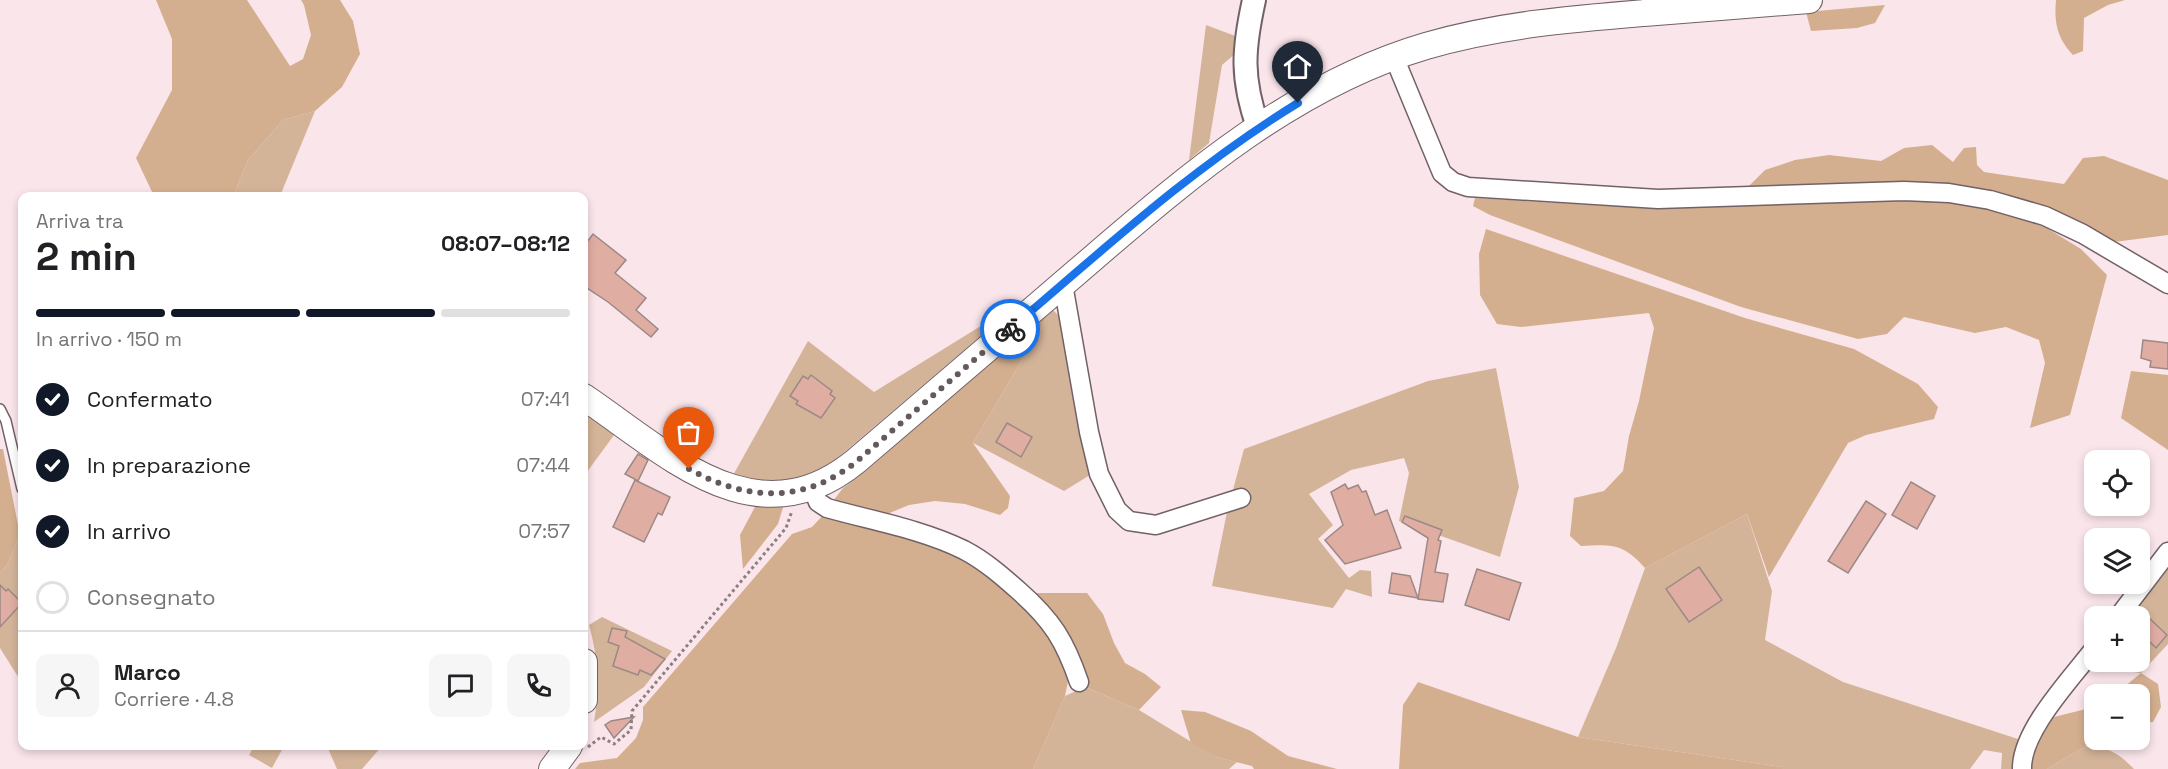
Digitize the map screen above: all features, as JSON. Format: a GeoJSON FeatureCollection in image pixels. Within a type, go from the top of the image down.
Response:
{"type":"FeatureCollection","features":[{"type":"Feature","properties":{"kind":"main road"},"geometry":{"type":"LineString","coordinates":[[588,400],[689,469],[716,483],[757,494],[815,495],[1187,180],[1258,127],[1333,83],[1394,57],[1454,39],[1547,22],[1809,0]]}},
{"type":"Feature","properties":{"kind":"main road"},"geometry":{"type":"LineString","coordinates":[[552,769],[574,750]]}},
{"type":"Feature","properties":{"kind":"street"},"geometry":{"type":"LineString","coordinates":[[1254,0],[1248,33],[1245,72],[1249,100],[1258,127]]}},
{"type":"Feature","properties":{"kind":"street"},"geometry":{"type":"LineString","coordinates":[[1394,57],[1442,173],[1453,182],[1468,188],[1658,199],[1904,191],[1949,193],[1989,200],[2045,216],[2083,234],[2168,284]]}},
{"type":"Feature","properties":{"kind":"street"},"geometry":{"type":"LineString","coordinates":[[1063,284],[1089,432],[1099,474],[1118,510],[1129,521],[1156,525],[1241,498]]}},
{"type":"Feature","properties":{"kind":"street"},"geometry":{"type":"LineString","coordinates":[[815,495],[827,508],[923,534],[965,551],[985,563],[1040,611],[1059,634],[1079,682]]}},
{"type":"Feature","properties":{"kind":"street"},"geometry":{"type":"LineString","coordinates":[[2127,606],[2168,552]]}},
{"type":"Feature","properties":{"kind":"street"},"geometry":{"type":"LineString","coordinates":[[2022,769],[2021,757],[2029,738],[2084,662]]}},
{"type":"Feature","properties":{"kind":"lane"},"geometry":{"type":"LineString","coordinates":[[0,409],[6,421],[18,472]]}},
{"type":"Feature","properties":{"kind":"path"},"geometry":{"type":"LineString","coordinates":[[588,743],[601,737],[614,744],[631,730],[632,711],[786,528],[791,512],[800,505],[810,508],[815,495]]}},
{"type":"Feature","properties":{"kind":"shaded area"},"geometry":{"type":"Polygon","coordinates":[[[156,0],[247,0],[290,66],[303,59],[311,35],[301,0],[340,0],[353,21],[360,54],[342,87],[315,111],[283,120],[248,160],[235,192],[152,192],[136,158],[172,90],[172,39],[156,0]]]}},
{"type":"Feature","properties":{"kind":"shaded area"},"geometry":{"type":"Polygon","coordinates":[[[2056,0],[2125,0],[2108,5],[2084,18],[2083,51],[2073,55],[2060,36],[2056,0]]]}},
{"type":"Feature","properties":{"kind":"shaded area"},"geometry":{"type":"Polygon","coordinates":[[[1885,5],[1875,23],[1857,28],[1811,31],[1806,12],[1885,5]]]}},
{"type":"Feature","properties":{"kind":"shaded area"},"geometry":{"type":"Polygon","coordinates":[[[1206,25],[1238,37],[1236,53],[1222,65],[1209,143],[1189,160],[1206,25]]]}},
{"type":"Feature","properties":{"kind":"shaded area"},"geometry":{"type":"Polygon","coordinates":[[[315,111],[282,192],[235,192],[248,160],[283,120],[315,111]]]}},
{"type":"Feature","properties":{"kind":"shaded area"},"geometry":{"type":"Polygon","coordinates":[[[1932,145],[1953,162],[1964,148],[1976,147],[1977,165],[1984,172],[2064,184],[2083,158],[2104,156],[2168,180],[2168,235],[2114,242],[1941,184],[1749,186],[1765,170],[1795,160],[1829,155],[1881,161],[1904,148],[1932,145]]]}},
{"type":"Feature","properties":{"kind":"shaded area"},"geometry":{"type":"Polygon","coordinates":[[[1475,198],[1608,206],[1712,207],[1908,198],[1947,200],[1997,210],[2045,227],[2081,249],[2107,275],[2070,415],[2030,428],[2045,363],[2039,340],[2006,327],[1975,333],[1904,317],[1887,334],[1858,339],[1741,307],[1490,215],[1473,206],[1475,198]]]}},
{"type":"Feature","properties":{"kind":"shaded area"},"geometry":{"type":"Polygon","coordinates":[[[1486,229],[1745,318],[1854,349],[1918,384],[1938,407],[1934,419],[1866,435],[1848,443],[1769,577],[1747,514],[1645,568],[1631,554],[1617,547],[1581,546],[1570,536],[1574,498],[1604,491],[1623,471],[1654,328],[1649,313],[1521,327],[1497,324],[1480,295],[1479,254],[1486,229]]]}},
{"type":"Feature","properties":{"kind":"shaded area"},"geometry":{"type":"Polygon","coordinates":[[[1023,300],[821,472],[786,483],[732,477],[808,341],[874,392],[1023,300]]]}},
{"type":"Feature","properties":{"kind":"shaded area"},"geometry":{"type":"Polygon","coordinates":[[[1052,309],[1058,315],[1090,475],[1064,491],[973,443],[1052,309]]]}},
{"type":"Feature","properties":{"kind":"shaded area"},"geometry":{"type":"Polygon","coordinates":[[[1052,309],[973,443],[1010,496],[1008,508],[1000,515],[965,504],[935,501],[909,505],[880,517],[830,505],[843,488],[867,470],[1052,309]]]}},
{"type":"Feature","properties":{"kind":"shaded area"},"geometry":{"type":"Polygon","coordinates":[[[1496,368],[1519,487],[1500,557],[1399,521],[1409,473],[1404,458],[1351,470],[1309,494],[1333,525],[1318,539],[1349,578],[1360,570],[1371,571],[1372,597],[1346,589],[1333,608],[1212,586],[1227,512],[1244,449],[1428,381],[1496,368]]]}},
{"type":"Feature","properties":{"kind":"shaded area"},"geometry":{"type":"Polygon","coordinates":[[[2131,371],[2168,375],[2168,450],[2121,418],[2131,371]]]}},
{"type":"Feature","properties":{"kind":"shaded area"},"geometry":{"type":"Polygon","coordinates":[[[588,411],[617,431],[588,471],[588,411]]]}},
{"type":"Feature","properties":{"kind":"shaded area"},"geometry":{"type":"Polygon","coordinates":[[[0,449],[3,449],[18,525],[18,540],[8,563],[0,573],[0,449]]]}},
{"type":"Feature","properties":{"kind":"shaded area"},"geometry":{"type":"Polygon","coordinates":[[[784,504],[778,524],[743,569],[740,535],[756,505],[784,504]]]}},
{"type":"Feature","properties":{"kind":"shaded area"},"geometry":{"type":"Polygon","coordinates":[[[826,512],[965,556],[1046,626],[1065,662],[1068,681],[1065,696],[1033,769],[575,769],[580,763],[617,758],[636,738],[643,720],[643,707],[792,534],[812,527],[826,512]]]}},
{"type":"Feature","properties":{"kind":"shaded area"},"geometry":{"type":"Polygon","coordinates":[[[1747,514],[1772,591],[1765,640],[1843,682],[2018,739],[2015,769],[2001,769],[2002,753],[1984,750],[1970,769],[1782,769],[1782,767],[1578,737],[1616,648],[1645,568],[1747,514]]]}},
{"type":"Feature","properties":{"kind":"shaded area"},"geometry":{"type":"Polygon","coordinates":[[[18,540],[18,677],[0,648],[0,573],[8,563],[18,540]]]}},
{"type":"Feature","properties":{"kind":"shaded area"},"geometry":{"type":"Polygon","coordinates":[[[2168,564],[2168,644],[2150,663],[2150,606],[2136,606],[2145,594],[2150,594],[2150,587],[2168,564]]]}},
{"type":"Feature","properties":{"kind":"shaded area"},"geometry":{"type":"Polygon","coordinates":[[[1032,593],[1087,593],[1103,614],[1114,643],[1125,663],[1145,674],[1161,687],[1139,710],[1085,687],[1079,658],[1069,634],[1032,593]]]}},
{"type":"Feature","properties":{"kind":"shaded area"},"geometry":{"type":"Polygon","coordinates":[[[602,617],[672,651],[644,687],[594,722],[597,673],[589,625],[602,617]]]}},
{"type":"Feature","properties":{"kind":"shaded area"},"geometry":{"type":"Polygon","coordinates":[[[2141,673],[2158,684],[2161,707],[2153,722],[2150,722],[2150,684],[2128,684],[2141,673]]]}},
{"type":"Feature","properties":{"kind":"shaded area"},"geometry":{"type":"Polygon","coordinates":[[[1418,682],[1578,737],[1782,767],[1782,769],[1399,769],[1403,705],[1418,682]]]}},
{"type":"Feature","properties":{"kind":"shaded area"},"geometry":{"type":"Polygon","coordinates":[[[1085,687],[1139,710],[1216,757],[1237,762],[1229,769],[1033,769],[1065,696],[1085,687]]]}},
{"type":"Feature","properties":{"kind":"shaded area"},"geometry":{"type":"Polygon","coordinates":[[[1181,710],[1205,712],[1251,731],[1288,756],[1337,769],[1254,769],[1252,766],[1216,757],[1191,743],[1181,710]]]}},
{"type":"Feature","properties":{"kind":"shaded area"},"geometry":{"type":"Polygon","coordinates":[[[2084,710],[2084,747],[2047,769],[2028,769],[2030,754],[2050,718],[2084,710]]]}},
{"type":"Feature","properties":{"kind":"shaded area"},"geometry":{"type":"Polygon","coordinates":[[[2084,747],[2084,750],[2113,752],[2134,769],[2047,769],[2084,747]]]}},
{"type":"Feature","properties":{"kind":"shaded area"},"geometry":{"type":"Polygon","coordinates":[[[252,750],[282,750],[272,768],[249,755],[252,750]]]}},
{"type":"Feature","properties":{"kind":"shaded area"},"geometry":{"type":"Polygon","coordinates":[[[329,750],[379,750],[362,769],[337,769],[329,750]]]}},
{"type":"Feature","properties":{"kind":"building"},"geometry":{"type":"Polygon","coordinates":[[[593,234],[626,260],[615,273],[646,298],[636,310],[658,329],[651,337],[588,289],[588,241],[593,234]]]}},
{"type":"Feature","properties":{"kind":"building"},"geometry":{"type":"Polygon","coordinates":[[[2143,340],[2168,343],[2168,369],[2150,367],[2151,361],[2141,358],[2143,340]]]}},
{"type":"Feature","properties":{"kind":"building"},"geometry":{"type":"Polygon","coordinates":[[[811,375],[832,391],[830,394],[835,398],[821,418],[796,404],[798,401],[790,396],[803,376],[808,379],[811,375]]]}},
{"type":"Feature","properties":{"kind":"building"},"geometry":{"type":"Polygon","coordinates":[[[1007,423],[1032,437],[1021,457],[996,442],[1007,423]]]}},
{"type":"Feature","properties":{"kind":"building"},"geometry":{"type":"Polygon","coordinates":[[[638,454],[648,460],[638,481],[625,474],[638,454]]]}},
{"type":"Feature","properties":{"kind":"building"},"geometry":{"type":"Polygon","coordinates":[[[635,480],[670,497],[662,515],[658,513],[644,542],[613,527],[635,480]]]}},
{"type":"Feature","properties":{"kind":"building"},"geometry":{"type":"Polygon","coordinates":[[[1911,482],[1935,496],[1917,529],[1892,515],[1911,482]]]}},
{"type":"Feature","properties":{"kind":"building"},"geometry":{"type":"Polygon","coordinates":[[[1345,484],[1348,489],[1358,485],[1362,492],[1366,491],[1375,515],[1387,510],[1401,548],[1345,564],[1325,540],[1343,525],[1331,492],[1345,484]]]}},
{"type":"Feature","properties":{"kind":"building"},"geometry":{"type":"Polygon","coordinates":[[[1866,501],[1886,514],[1848,573],[1828,561],[1866,501]]]}},
{"type":"Feature","properties":{"kind":"building"},"geometry":{"type":"Polygon","coordinates":[[[1405,516],[1442,530],[1438,540],[1441,541],[1435,572],[1448,574],[1443,602],[1418,599],[1428,538],[1402,522],[1405,516]]]}},
{"type":"Feature","properties":{"kind":"building"},"geometry":{"type":"Polygon","coordinates":[[[1699,567],[1722,600],[1689,622],[1666,589],[1699,567]]]}},
{"type":"Feature","properties":{"kind":"building"},"geometry":{"type":"Polygon","coordinates":[[[1477,569],[1521,583],[1509,620],[1465,605],[1477,569]]]}},
{"type":"Feature","properties":{"kind":"building"},"geometry":{"type":"Polygon","coordinates":[[[1392,573],[1410,576],[1418,598],[1389,593],[1392,573]]]}},
{"type":"Feature","properties":{"kind":"building"},"geometry":{"type":"Polygon","coordinates":[[[0,585],[18,599],[18,607],[0,627],[0,585]]]}},
{"type":"Feature","properties":{"kind":"building"},"geometry":{"type":"Polygon","coordinates":[[[2150,619],[2167,635],[2156,648],[2150,642],[2150,619]]]}},
{"type":"Feature","properties":{"kind":"building"},"geometry":{"type":"Polygon","coordinates":[[[612,628],[627,631],[625,637],[665,659],[651,675],[640,670],[638,675],[613,666],[619,646],[608,642],[612,628]]]}},
{"type":"Feature","properties":{"kind":"building"},"geometry":{"type":"Polygon","coordinates":[[[634,717],[614,738],[605,725],[611,721],[634,717]]]}},
{"type":"Feature","properties":{"kind":"way so far"},"geometry":{"type":"LineString","coordinates":[[689,469],[716,483],[757,494],[787,493],[822,484],[856,462],[1010,329]]}},
{"type":"Feature","properties":{"kind":"route"},"geometry":{"type":"LineString","coordinates":[[1010,329],[1187,180],[1258,127],[1298,103]]}}]}
